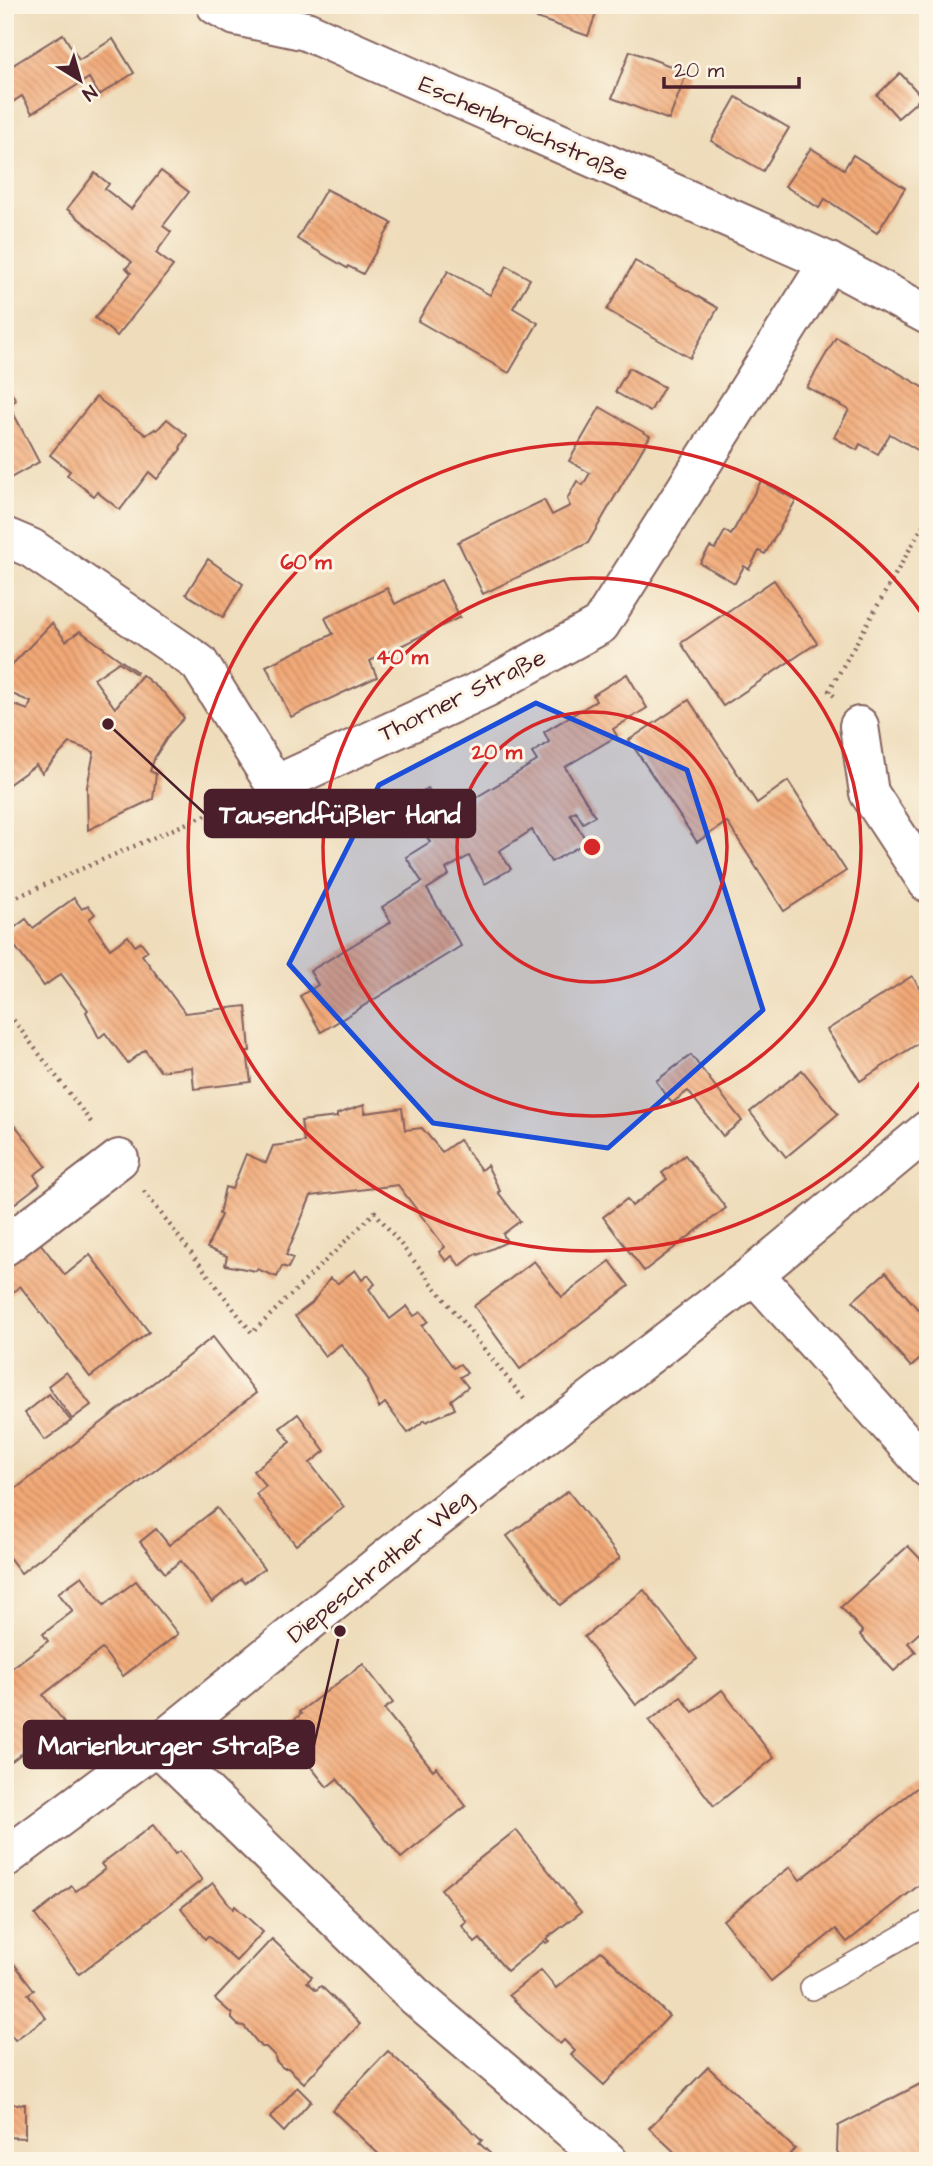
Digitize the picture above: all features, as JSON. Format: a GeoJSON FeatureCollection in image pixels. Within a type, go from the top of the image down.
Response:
{"type":"FeatureCollection","features":[{"type":"Feature","properties":{"kind":"street","name":"Eschenbroichstraße"},"geometry":{"type":"LineString","coordinates":[[216,5],[236,16],[306,31],[829,262],[928,315]]}},
{"type":"Feature","properties":{"kind":"street","name":"Thorner Straße"},"geometry":{"type":"LineString","coordinates":[[275,785],[488,687],[600,625],[829,262]]}},
{"type":"Feature","properties":{"kind":"street"},"geometry":{"type":"LineString","coordinates":[[5,537],[31,548],[199,663],[275,785]]}},
{"type":"Feature","properties":{"kind":"street"},"geometry":{"type":"LineString","coordinates":[[859,726],[869,793],[928,883]]}},
{"type":"Feature","properties":{"kind":"street","name":"Diepeschrather Weg"},"geometry":{"type":"LineString","coordinates":[[5,1858],[157,1745],[427,1526],[754,1275],[928,1130]]}},
{"type":"Feature","properties":{"kind":"street"},"geometry":{"type":"LineString","coordinates":[[5,1246],[119,1159]]}},
{"type":"Feature","properties":{"kind":"street"},"geometry":{"type":"LineString","coordinates":[[754,1275],[928,1468]]}},
{"type":"Feature","properties":{"kind":"street"},"geometry":{"type":"LineString","coordinates":[[157,1745],[415,1996],[608,2161]]}},
{"type":"Feature","properties":{"kind":"lane"},"geometry":{"type":"LineString","coordinates":[[812,1988],[928,1922]]}},
{"type":"Feature","properties":{"kind":"path"},"geometry":{"type":"LineString","coordinates":[[859,726],[829,691],[928,517]]}},
{"type":"Feature","properties":{"kind":"path"},"geometry":{"type":"LineString","coordinates":[[5,902],[275,785]]}},
{"type":"Feature","properties":{"kind":"path"},"geometry":{"type":"LineString","coordinates":[[5,1009],[252,1333],[375,1212],[550,1432]]}},
{"type":"Feature","properties":{"kind":"highlighted area"},"geometry":{"type":"Polygon","coordinates":[[[536,703],[687,770],[763,1010],[608,1148],[433,1123],[289,964],[379,785],[536,703]]]}},
{"type":"Feature","properties":{"kind":"building"},"geometry":{"type":"Polygon","coordinates":[[[534,5],[599,5],[588,36],[531,16],[534,5]]]}},
{"type":"Feature","properties":{"kind":"building"},"geometry":{"type":"Polygon","coordinates":[[[63,34],[79,60],[113,39],[134,73],[99,95],[89,78],[32,113],[22,96],[5,107],[5,70],[63,34]]]}},
{"type":"Feature","properties":{"kind":"building"},"geometry":{"type":"Polygon","coordinates":[[[630,51],[687,72],[669,120],[612,98],[630,51]]]}},
{"type":"Feature","properties":{"kind":"building"},"geometry":{"type":"Polygon","coordinates":[[[900,73],[922,97],[898,118],[877,95],[900,73]]]}},
{"type":"Feature","properties":{"kind":"building"},"geometry":{"type":"Polygon","coordinates":[[[736,97],[789,128],[763,171],[711,141],[736,97]]]}},
{"type":"Feature","properties":{"kind":"building"},"geometry":{"type":"Polygon","coordinates":[[[811,148],[844,169],[853,155],[905,188],[877,233],[825,199],[819,208],[785,186],[811,148]]]}},
{"type":"Feature","properties":{"kind":"building"},"geometry":{"type":"Polygon","coordinates":[[[161,171],[189,192],[163,226],[171,232],[156,253],[173,266],[117,336],[95,318],[131,273],[126,268],[132,262],[67,209],[95,173],[109,184],[105,189],[131,209],[161,171]]]}},
{"type":"Feature","properties":{"kind":"building"},"geometry":{"type":"Polygon","coordinates":[[[326,189],[392,223],[363,274],[348,266],[347,268],[297,239],[326,189]]]}},
{"type":"Feature","properties":{"kind":"building"},"geometry":{"type":"Polygon","coordinates":[[[635,261],[718,308],[690,358],[607,310],[635,261]]]}},
{"type":"Feature","properties":{"kind":"building"},"geometry":{"type":"Polygon","coordinates":[[[507,266],[530,279],[513,308],[538,323],[509,373],[418,321],[448,271],[490,295],[507,266]]]}},
{"type":"Feature","properties":{"kind":"building"},"geometry":{"type":"Polygon","coordinates":[[[836,337],[928,390],[928,456],[890,434],[878,454],[860,444],[857,450],[834,437],[849,410],[807,387],[836,337]]]}},
{"type":"Feature","properties":{"kind":"building"},"geometry":{"type":"Polygon","coordinates":[[[629,368],[664,387],[650,412],[615,392],[629,368]]]}},
{"type":"Feature","properties":{"kind":"building"},"geometry":{"type":"Polygon","coordinates":[[[5,383],[16,400],[9,405],[39,462],[5,481],[5,383]]]}},
{"type":"Feature","properties":{"kind":"building"},"geometry":{"type":"Polygon","coordinates":[[[96,397],[146,435],[157,430],[167,419],[187,435],[181,449],[157,479],[149,472],[120,510],[97,492],[94,496],[67,475],[70,471],[50,455],[96,397]]]}},
{"type":"Feature","properties":{"kind":"building"},"geometry":{"type":"Polygon","coordinates":[[[600,407],[650,436],[588,543],[483,594],[458,542],[544,500],[552,515],[570,506],[567,499],[577,481],[583,485],[590,473],[569,461],[600,407]]]}},
{"type":"Feature","properties":{"kind":"building"},"geometry":{"type":"Polygon","coordinates":[[[761,481],[796,500],[765,554],[759,551],[749,569],[744,566],[735,583],[700,563],[710,547],[715,549],[725,531],[731,535],[761,481]]]}},
{"type":"Feature","properties":{"kind":"building"},"geometry":{"type":"Polygon","coordinates":[[[208,559],[243,584],[223,617],[186,594],[208,559]]]}},
{"type":"Feature","properties":{"kind":"building"},"geometry":{"type":"Polygon","coordinates":[[[441,580],[460,617],[370,661],[377,677],[291,717],[266,666],[333,634],[325,618],[387,588],[395,604],[441,580]]]}},
{"type":"Feature","properties":{"kind":"building"},"geometry":{"type":"Polygon","coordinates":[[[774,580],[817,643],[723,706],[681,643],[774,580]]]}},
{"type":"Feature","properties":{"kind":"building"},"geometry":{"type":"Polygon","coordinates":[[[52,623],[66,641],[80,631],[137,672],[136,674],[119,662],[94,679],[115,708],[142,675],[165,694],[184,718],[170,733],[155,757],[150,771],[156,774],[153,799],[88,830],[87,787],[94,752],[70,743],[42,773],[36,765],[5,787],[5,706],[9,703],[28,710],[31,702],[5,691],[5,672],[52,623]]]}},
{"type":"Feature","properties":{"kind":"building"},"geometry":{"type":"Polygon","coordinates":[[[627,674],[647,708],[613,729],[617,736],[565,767],[595,816],[583,823],[576,811],[570,814],[587,842],[551,862],[532,830],[499,851],[511,869],[485,884],[469,856],[446,869],[449,875],[427,889],[461,946],[321,1032],[300,996],[318,985],[310,971],[391,922],[382,907],[422,882],[406,857],[430,842],[405,801],[428,788],[445,816],[537,761],[532,753],[549,742],[544,732],[596,701],[593,695],[627,674]]]}},
{"type":"Feature","properties":{"kind":"building"},"geometry":{"type":"Polygon","coordinates":[[[689,700],[757,803],[788,781],[846,871],[784,911],[727,822],[697,842],[629,740],[689,700]]]}},
{"type":"Feature","properties":{"kind":"building"},"geometry":{"type":"Polygon","coordinates":[[[74,898],[82,909],[88,905],[95,914],[89,919],[110,949],[128,936],[135,946],[141,942],[148,951],[142,955],[185,1013],[246,1006],[251,1082],[194,1089],[192,1067],[160,1071],[145,1050],[128,1063],[105,1033],[99,1038],[86,1012],[88,1010],[61,974],[44,986],[6,934],[26,919],[33,928],[74,898]]]}},
{"type":"Feature","properties":{"kind":"building"},"geometry":{"type":"Polygon","coordinates":[[[912,976],[928,1000],[928,1037],[860,1081],[827,1030],[912,976]]]}},
{"type":"Feature","properties":{"kind":"building"},"geometry":{"type":"Polygon","coordinates":[[[691,1055],[742,1121],[723,1136],[688,1091],[672,1103],[656,1081],[691,1055]]]}},
{"type":"Feature","properties":{"kind":"building"},"geometry":{"type":"Polygon","coordinates":[[[802,1070],[838,1114],[786,1157],[750,1112],[802,1070]]]}},
{"type":"Feature","properties":{"kind":"building"},"geometry":{"type":"Polygon","coordinates":[[[364,1105],[365,1113],[402,1108],[405,1130],[422,1128],[442,1152],[459,1140],[481,1170],[487,1165],[500,1191],[498,1192],[520,1221],[503,1234],[507,1242],[478,1255],[477,1253],[460,1266],[452,1256],[446,1261],[439,1252],[445,1247],[398,1185],[311,1196],[286,1255],[293,1258],[288,1268],[282,1266],[277,1277],[257,1269],[256,1271],[225,1265],[227,1256],[207,1248],[221,1215],[219,1214],[225,1187],[232,1189],[246,1154],[266,1163],[273,1146],[304,1142],[301,1121],[337,1117],[337,1114],[364,1105]]]}},
{"type":"Feature","properties":{"kind":"building"},"geometry":{"type":"Polygon","coordinates":[[[15,1125],[46,1166],[34,1175],[40,1184],[5,1211],[5,1132],[15,1125]]]}},
{"type":"Feature","properties":{"kind":"building"},"geometry":{"type":"Polygon","coordinates":[[[685,1155],[726,1208],[644,1271],[603,1217],[627,1199],[632,1206],[667,1179],[662,1173],[685,1155]]]}},
{"type":"Feature","properties":{"kind":"building"},"geometry":{"type":"Polygon","coordinates":[[[37,1239],[65,1275],[90,1255],[149,1332],[90,1377],[20,1286],[10,1295],[5,1289],[5,1264],[37,1239]]]}},
{"type":"Feature","properties":{"kind":"building"},"geometry":{"type":"Polygon","coordinates":[[[534,1261],[562,1297],[610,1261],[629,1286],[520,1369],[474,1306],[534,1261]]]}},
{"type":"Feature","properties":{"kind":"building"},"geometry":{"type":"Polygon","coordinates":[[[355,1270],[362,1280],[368,1275],[375,1284],[369,1289],[390,1319],[407,1306],[414,1316],[421,1312],[428,1321],[422,1326],[454,1368],[460,1364],[467,1373],[460,1377],[468,1387],[451,1400],[455,1409],[426,1422],[425,1420],[408,1433],[385,1403],[379,1408],[367,1382],[369,1381],[341,1344],[325,1356],[295,1316],[312,1303],[330,1278],[338,1283],[355,1270]]]}},
{"type":"Feature","properties":{"kind":"building"},"geometry":{"type":"Polygon","coordinates":[[[886,1272],[928,1321],[928,1352],[911,1367],[853,1301],[886,1272]]]}},
{"type":"Feature","properties":{"kind":"building"},"geometry":{"type":"Polygon","coordinates":[[[213,1337],[256,1393],[21,1573],[5,1552],[5,1497],[213,1337]]]}},
{"type":"Feature","properties":{"kind":"building"},"geometry":{"type":"Polygon","coordinates":[[[66,1372],[91,1405],[72,1419],[48,1386],[66,1372]]]}},
{"type":"Feature","properties":{"kind":"building"},"geometry":{"type":"Polygon","coordinates":[[[49,1394],[71,1421],[45,1440],[25,1413],[49,1394]]]}},
{"type":"Feature","properties":{"kind":"building"},"geometry":{"type":"Polygon","coordinates":[[[298,1414],[325,1451],[310,1463],[344,1507],[296,1545],[256,1494],[266,1486],[253,1471],[291,1442],[280,1428],[298,1414]]]}},
{"type":"Feature","properties":{"kind":"building"},"geometry":{"type":"Polygon","coordinates":[[[568,1491],[620,1558],[560,1605],[507,1536],[568,1491]]]}},
{"type":"Feature","properties":{"kind":"building"},"geometry":{"type":"Polygon","coordinates":[[[217,1508],[264,1569],[244,1583],[241,1579],[212,1602],[181,1561],[165,1573],[140,1542],[156,1529],[169,1545],[217,1508]]]}},
{"type":"Feature","properties":{"kind":"building"},"geometry":{"type":"Polygon","coordinates":[[[908,1546],[928,1567],[928,1625],[908,1643],[916,1652],[894,1671],[860,1635],[863,1632],[841,1607],[908,1546]]]}},
{"type":"Feature","properties":{"kind":"building"},"geometry":{"type":"Polygon","coordinates":[[[82,1576],[104,1605],[136,1581],[178,1634],[123,1676],[102,1649],[43,1695],[64,1722],[5,1766],[5,1673],[48,1641],[43,1634],[73,1611],[58,1593],[82,1576]]]}},
{"type":"Feature","properties":{"kind":"building"},"geometry":{"type":"Polygon","coordinates":[[[644,1590],[697,1659],[636,1705],[584,1637],[644,1590]]]}},
{"type":"Feature","properties":{"kind":"building"},"geometry":{"type":"Polygon","coordinates":[[[363,1664],[393,1703],[384,1709],[433,1770],[436,1767],[466,1806],[401,1858],[337,1779],[327,1787],[281,1730],[301,1714],[299,1712],[363,1664]]]}},
{"type":"Feature","properties":{"kind":"building"},"geometry":{"type":"Polygon","coordinates":[[[722,1690],[774,1758],[714,1806],[649,1721],[681,1697],[693,1712],[722,1690]]]}},
{"type":"Feature","properties":{"kind":"building"},"geometry":{"type":"Polygon","coordinates":[[[928,1779],[928,1878],[847,1942],[836,1929],[771,1981],[723,1920],[790,1867],[800,1880],[928,1779]]]}},
{"type":"Feature","properties":{"kind":"building"},"geometry":{"type":"Polygon","coordinates":[[[153,1825],[175,1854],[180,1851],[202,1880],[79,1974],[35,1915],[72,1886],[76,1891],[105,1869],[101,1864],[153,1825]]]}},
{"type":"Feature","properties":{"kind":"building"},"geometry":{"type":"Polygon","coordinates":[[[516,1830],[581,1912],[546,1939],[549,1941],[544,1941],[507,1971],[480,1939],[475,1943],[462,1926],[467,1922],[441,1889],[516,1830]]]}},
{"type":"Feature","properties":{"kind":"building"},"geometry":{"type":"Polygon","coordinates":[[[213,1883],[233,1909],[235,1906],[263,1932],[236,1961],[208,1936],[205,1939],[181,1908],[213,1883]]]}},
{"type":"Feature","properties":{"kind":"building"},"geometry":{"type":"Polygon","coordinates":[[[272,1939],[312,1977],[307,1982],[316,1990],[321,1986],[360,2024],[304,2083],[288,2068],[283,2068],[275,2056],[266,2047],[261,2047],[244,2026],[238,2025],[232,2019],[232,2014],[215,1999],[272,1939]]]}},
{"type":"Feature","properties":{"kind":"building"},"geometry":{"type":"Polygon","coordinates":[[[601,1951],[669,2016],[604,2085],[571,2055],[575,2051],[564,2040],[560,2044],[509,1995],[541,1970],[556,1988],[601,1951]]]}},
{"type":"Feature","properties":{"kind":"building"},"geometry":{"type":"Polygon","coordinates":[[[5,1952],[34,1990],[28,1994],[46,2018],[15,2040],[5,2027],[5,1952]]]}},
{"type":"Feature","properties":{"kind":"building"},"geometry":{"type":"Polygon","coordinates":[[[388,2051],[482,2140],[479,2143],[493,2156],[489,2161],[469,2161],[465,2157],[462,2161],[386,2161],[332,2110],[388,2051]]]}},
{"type":"Feature","properties":{"kind":"building"},"geometry":{"type":"Polygon","coordinates":[[[708,2067],[795,2149],[783,2161],[684,2161],[649,2128],[708,2067]]]}},
{"type":"Feature","properties":{"kind":"building"},"geometry":{"type":"Polygon","coordinates":[[[928,2080],[928,2161],[842,2161],[837,2151],[838,2126],[928,2080]]]}},
{"type":"Feature","properties":{"kind":"building"},"geometry":{"type":"Polygon","coordinates":[[[297,2087],[311,2101],[284,2132],[270,2118],[297,2087]]]}},
{"type":"Feature","properties":{"kind":"building"},"geometry":{"type":"Polygon","coordinates":[[[5,2104],[25,2104],[25,2138],[5,2137],[5,2104]]]}},
{"type":"Feature","properties":{"kind":"place","name":"Tausendfüßler Hand"},"geometry":{"type":"Point","coordinates":[108,724]}},
{"type":"Feature","properties":{"kind":"place","name":"Marienburger Straße"},"geometry":{"type":"Point","coordinates":[340,1631]}}]}
